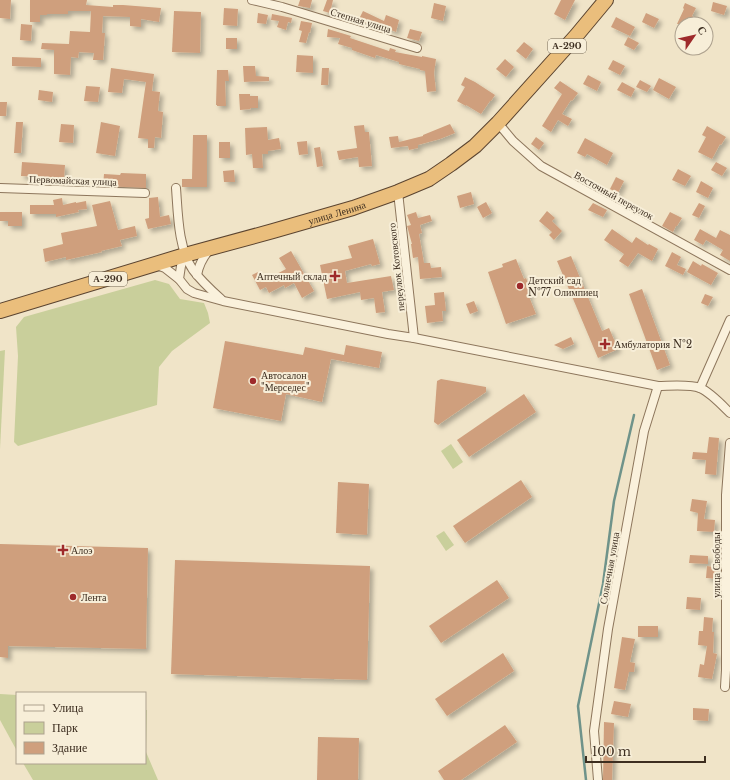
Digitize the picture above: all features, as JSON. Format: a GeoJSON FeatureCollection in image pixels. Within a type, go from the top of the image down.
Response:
{"type":"FeatureCollection","features":[{"type":"Feature","properties":{"kind":"highway","name":"улица Ленина"},"geometry":{"type":"LineString","coordinates":[[0,312],[185,255],[353,208],[429,179],[475,146],[498,123],[576,36],[606,0]]}},
{"type":"Feature","properties":{"kind":"street","name":"Степная улица"},"geometry":{"type":"LineString","coordinates":[[252,0],[282,7],[417,48]]}},
{"type":"Feature","properties":{"kind":"street","name":"Восточный переулок"},"geometry":{"type":"LineString","coordinates":[[498,123],[513,141],[541,166],[730,270]]}},
{"type":"Feature","properties":{"kind":"street","name":"Первомайская улица"},"geometry":{"type":"LineString","coordinates":[[0,188],[145,193]]}},
{"type":"Feature","properties":{"kind":"street"},"geometry":{"type":"LineString","coordinates":[[176,188],[180,233],[185,255],[192,269],[223,301]]}},
{"type":"Feature","properties":{"kind":"street","name":"переулок Котовского"},"geometry":{"type":"LineString","coordinates":[[398,192],[414,338]]}},
{"type":"Feature","properties":{"kind":"street"},"geometry":{"type":"LineString","coordinates":[[197,275],[200,263],[210,248]]}},
{"type":"Feature","properties":{"kind":"street"},"geometry":{"type":"LineString","coordinates":[[179,279],[181,266],[185,255]]}},
{"type":"Feature","properties":{"kind":"street"},"geometry":{"type":"LineString","coordinates":[[156,265],[165,268],[179,279],[187,289],[194,293],[223,301],[658,386],[690,386],[700,388],[716,399],[730,413]]}},
{"type":"Feature","properties":{"kind":"street"},"geometry":{"type":"LineString","coordinates":[[700,388],[730,320]]}},
{"type":"Feature","properties":{"kind":"street","name":"Солнечная улица"},"geometry":{"type":"LineString","coordinates":[[598,780],[594,731],[608,629],[644,431],[658,386]]}},
{"type":"Feature","properties":{"kind":"street","name":"улица Свободы"},"geometry":{"type":"LineString","coordinates":[[725,687],[726,495],[730,443]]}},
{"type":"Feature","properties":{"kind":"green space"},"geometry":{"type":"Polygon","coordinates":[[[155,280],[169,284],[180,299],[204,303],[210,323],[172,351],[159,367],[157,405],[18,446],[14,442],[18,356],[16,327],[24,317],[155,280]]]}},
{"type":"Feature","properties":{"kind":"green space"},"geometry":{"type":"Polygon","coordinates":[[[5,350],[0,449],[0,351],[5,350]]]}},
{"type":"Feature","properties":{"kind":"green space"},"geometry":{"type":"Polygon","coordinates":[[[451,444],[463,462],[453,469],[441,451],[451,444]]]}},
{"type":"Feature","properties":{"kind":"green space"},"geometry":{"type":"Polygon","coordinates":[[[444,531],[454,545],[446,551],[436,536],[444,531]]]}},
{"type":"Feature","properties":{"kind":"green space"},"geometry":{"type":"Polygon","coordinates":[[[0,694],[16,695],[16,749],[0,720],[0,694]]]}},
{"type":"Feature","properties":{"kind":"green space"},"geometry":{"type":"Polygon","coordinates":[[[146,710],[147,710],[146,752],[146,710]]]}},
{"type":"Feature","properties":{"kind":"green space"},"geometry":{"type":"Polygon","coordinates":[[[146,752],[158,780],[33,780],[24,764],[146,764],[146,752]]]}},
{"type":"Feature","properties":{"kind":"building"},"geometry":{"type":"Polygon","coordinates":[[[0,0],[11,0],[10,19],[0,18],[0,0]]]}},
{"type":"Feature","properties":{"kind":"building"},"geometry":{"type":"Polygon","coordinates":[[[30,0],[87,0],[86,5],[113,7],[113,5],[123,5],[161,8],[159,22],[141,19],[141,27],[130,26],[130,17],[103,16],[102,33],[105,33],[103,60],[93,60],[94,53],[79,52],[78,58],[71,57],[70,75],[54,74],[54,50],[41,49],[42,43],[69,44],[70,31],[90,32],[91,11],[68,11],[68,14],[40,15],[40,22],[30,22],[30,0]]]}},
{"type":"Feature","properties":{"kind":"building"},"geometry":{"type":"Polygon","coordinates":[[[300,0],[312,0],[310,8],[298,6],[300,0]]]}},
{"type":"Feature","properties":{"kind":"building"},"geometry":{"type":"Polygon","coordinates":[[[327,0],[333,0],[330,13],[323,11],[327,0]]]}},
{"type":"Feature","properties":{"kind":"building"},"geometry":{"type":"Polygon","coordinates":[[[561,0],[575,0],[565,20],[554,14],[561,0]]]}},
{"type":"Feature","properties":{"kind":"building"},"geometry":{"type":"Polygon","coordinates":[[[713,2],[727,6],[724,15],[711,11],[713,2]]]}},
{"type":"Feature","properties":{"kind":"building"},"geometry":{"type":"Polygon","coordinates":[[[434,3],[446,6],[443,21],[431,18],[434,3]]]}},
{"type":"Feature","properties":{"kind":"building"},"geometry":{"type":"Polygon","coordinates":[[[685,3],[696,8],[692,16],[681,16],[684,9],[685,3]]]}},
{"type":"Feature","properties":{"kind":"building"},"geometry":{"type":"Polygon","coordinates":[[[224,8],[238,9],[237,26],[223,25],[224,8]]]}},
{"type":"Feature","properties":{"kind":"building"},"geometry":{"type":"Polygon","coordinates":[[[174,11],[201,12],[200,53],[172,52],[174,11]]]}},
{"type":"Feature","properties":{"kind":"building"},"geometry":{"type":"Polygon","coordinates":[[[363,11],[384,21],[386,15],[399,20],[396,32],[371,22],[370,24],[358,21],[363,11]]]}},
{"type":"Feature","properties":{"kind":"building"},"geometry":{"type":"Polygon","coordinates":[[[258,13],[268,15],[266,24],[257,23],[258,13]]]}},
{"type":"Feature","properties":{"kind":"building"},"geometry":{"type":"Polygon","coordinates":[[[646,13],[659,19],[654,28],[642,22],[646,13]]]}},
{"type":"Feature","properties":{"kind":"building"},"geometry":{"type":"Polygon","coordinates":[[[272,14],[292,18],[291,23],[288,22],[286,30],[277,27],[279,21],[271,20],[272,14]]]}},
{"type":"Feature","properties":{"kind":"building"},"geometry":{"type":"Polygon","coordinates":[[[616,17],[635,27],[630,36],[611,27],[616,17]]]}},
{"type":"Feature","properties":{"kind":"building"},"geometry":{"type":"Polygon","coordinates":[[[301,21],[312,23],[306,43],[299,42],[302,31],[299,30],[301,21]]]}},
{"type":"Feature","properties":{"kind":"building"},"geometry":{"type":"Polygon","coordinates":[[[21,24],[32,25],[31,41],[20,40],[21,24]]]}},
{"type":"Feature","properties":{"kind":"building"},"geometry":{"type":"Polygon","coordinates":[[[328,29],[351,36],[350,38],[389,51],[390,48],[396,50],[395,52],[436,59],[434,73],[436,91],[427,92],[425,71],[399,64],[399,62],[376,55],[375,58],[352,50],[352,48],[338,44],[340,38],[327,37],[328,29]]]}},
{"type":"Feature","properties":{"kind":"building"},"geometry":{"type":"Polygon","coordinates":[[[410,29],[422,32],[419,41],[407,38],[410,29]]]}},
{"type":"Feature","properties":{"kind":"building"},"geometry":{"type":"Polygon","coordinates":[[[628,37],[639,43],[634,50],[624,45],[628,37]]]}},
{"type":"Feature","properties":{"kind":"building"},"geometry":{"type":"Polygon","coordinates":[[[226,38],[237,38],[237,49],[226,49],[226,38]]]}},
{"type":"Feature","properties":{"kind":"building"},"geometry":{"type":"Polygon","coordinates":[[[524,42],[533,49],[526,59],[516,51],[524,42]]]}},
{"type":"Feature","properties":{"kind":"building"},"geometry":{"type":"Polygon","coordinates":[[[297,55],[313,56],[313,73],[296,72],[297,55]]]}},
{"type":"Feature","properties":{"kind":"building"},"geometry":{"type":"Polygon","coordinates":[[[12,57],[41,58],[41,67],[12,66],[12,57]]]}},
{"type":"Feature","properties":{"kind":"building"},"geometry":{"type":"Polygon","coordinates":[[[505,59],[514,67],[506,77],[496,69],[505,59]]]}},
{"type":"Feature","properties":{"kind":"building"},"geometry":{"type":"Polygon","coordinates":[[[613,60],[625,66],[620,75],[608,69],[613,60]]]}},
{"type":"Feature","properties":{"kind":"building"},"geometry":{"type":"Polygon","coordinates":[[[243,66],[255,66],[256,76],[269,77],[269,81],[244,82],[243,66]]]}},
{"type":"Feature","properties":{"kind":"building"},"geometry":{"type":"Polygon","coordinates":[[[111,68],[154,74],[152,91],[160,92],[158,111],[163,112],[161,138],[155,137],[154,148],[148,148],[148,139],[138,138],[146,82],[124,79],[122,93],[108,92],[111,68]]]}},
{"type":"Feature","properties":{"kind":"building"},"geometry":{"type":"Polygon","coordinates":[[[322,68],[329,68],[328,85],[321,85],[322,68]]]}},
{"type":"Feature","properties":{"kind":"building"},"geometry":{"type":"Polygon","coordinates":[[[217,70],[228,70],[229,81],[225,81],[226,106],[216,105],[217,70]]]}},
{"type":"Feature","properties":{"kind":"building"},"geometry":{"type":"Polygon","coordinates":[[[588,75],[601,82],[597,91],[583,84],[588,75]]]}},
{"type":"Feature","properties":{"kind":"building"},"geometry":{"type":"Polygon","coordinates":[[[465,77],[495,95],[481,114],[457,101],[465,87],[461,85],[465,77]]]}},
{"type":"Feature","properties":{"kind":"building"},"geometry":{"type":"Polygon","coordinates":[[[659,78],[676,87],[669,99],[653,90],[659,78]]]}},
{"type":"Feature","properties":{"kind":"building"},"geometry":{"type":"Polygon","coordinates":[[[640,80],[651,86],[647,92],[636,87],[640,80]]]}},
{"type":"Feature","properties":{"kind":"building"},"geometry":{"type":"Polygon","coordinates":[[[560,81],[578,93],[572,101],[571,100],[562,114],[572,119],[568,126],[558,120],[551,132],[542,126],[562,94],[554,88],[560,81]]]}},
{"type":"Feature","properties":{"kind":"building"},"geometry":{"type":"Polygon","coordinates":[[[622,82],[635,89],[631,97],[617,90],[622,82]]]}},
{"type":"Feature","properties":{"kind":"building"},"geometry":{"type":"Polygon","coordinates":[[[86,86],[100,87],[98,102],[84,101],[86,86]]]}},
{"type":"Feature","properties":{"kind":"building"},"geometry":{"type":"Polygon","coordinates":[[[39,90],[53,92],[52,102],[38,100],[39,90]]]}},
{"type":"Feature","properties":{"kind":"building"},"geometry":{"type":"Polygon","coordinates":[[[239,94],[258,96],[258,108],[240,110],[239,94]]]}},
{"type":"Feature","properties":{"kind":"building"},"geometry":{"type":"Polygon","coordinates":[[[0,102],[7,102],[6,116],[0,116],[0,102]]]}},
{"type":"Feature","properties":{"kind":"building"},"geometry":{"type":"Polygon","coordinates":[[[16,122],[23,122],[21,153],[14,153],[16,122]]]}},
{"type":"Feature","properties":{"kind":"building"},"geometry":{"type":"Polygon","coordinates":[[[101,122],[120,126],[115,156],[96,153],[101,122]]]}},
{"type":"Feature","properties":{"kind":"building"},"geometry":{"type":"Polygon","coordinates":[[[61,124],[74,125],[73,143],[59,142],[61,124]]]}},
{"type":"Feature","properties":{"kind":"building"},"geometry":{"type":"Polygon","coordinates":[[[450,124],[455,133],[418,145],[418,148],[409,150],[408,146],[391,148],[389,137],[398,136],[399,142],[423,136],[450,124]]]}},
{"type":"Feature","properties":{"kind":"building"},"geometry":{"type":"Polygon","coordinates":[[[364,125],[365,132],[369,132],[372,166],[359,167],[358,157],[339,160],[337,151],[357,148],[354,126],[364,125]]]}},
{"type":"Feature","properties":{"kind":"building"},"geometry":{"type":"Polygon","coordinates":[[[707,126],[726,137],[721,145],[720,144],[712,159],[698,152],[706,137],[702,135],[707,126]]]}},
{"type":"Feature","properties":{"kind":"building"},"geometry":{"type":"Polygon","coordinates":[[[267,127],[268,140],[279,138],[281,149],[268,151],[268,154],[262,154],[263,168],[253,168],[252,154],[246,155],[245,128],[267,127]]]}},
{"type":"Feature","properties":{"kind":"building"},"geometry":{"type":"Polygon","coordinates":[[[193,135],[207,135],[207,187],[182,187],[182,179],[192,179],[193,135]]]}},
{"type":"Feature","properties":{"kind":"building"},"geometry":{"type":"Polygon","coordinates":[[[536,137],[544,143],[539,150],[531,144],[536,137]]]}},
{"type":"Feature","properties":{"kind":"building"},"geometry":{"type":"Polygon","coordinates":[[[585,138],[613,153],[607,165],[587,154],[585,157],[577,153],[585,138]]]}},
{"type":"Feature","properties":{"kind":"building"},"geometry":{"type":"Polygon","coordinates":[[[307,141],[308,154],[299,155],[297,142],[307,141]]]}},
{"type":"Feature","properties":{"kind":"building"},"geometry":{"type":"Polygon","coordinates":[[[219,142],[230,142],[230,158],[219,158],[219,142]]]}},
{"type":"Feature","properties":{"kind":"building"},"geometry":{"type":"Polygon","coordinates":[[[320,147],[323,166],[317,167],[314,148],[320,147]]]}},
{"type":"Feature","properties":{"kind":"building"},"geometry":{"type":"Polygon","coordinates":[[[22,162],[65,165],[64,178],[21,176],[22,162]]]}},
{"type":"Feature","properties":{"kind":"building"},"geometry":{"type":"Polygon","coordinates":[[[716,162],[727,168],[722,176],[711,170],[716,162]]]}},
{"type":"Feature","properties":{"kind":"building"},"geometry":{"type":"Polygon","coordinates":[[[678,169],[691,176],[685,186],[672,180],[678,169]]]}},
{"type":"Feature","properties":{"kind":"building"},"geometry":{"type":"Polygon","coordinates":[[[234,170],[235,182],[224,182],[223,171],[234,170]]]}},
{"type":"Feature","properties":{"kind":"building"},"geometry":{"type":"Polygon","coordinates":[[[121,173],[146,174],[146,188],[103,186],[104,174],[120,175],[121,173]]]}},
{"type":"Feature","properties":{"kind":"building"},"geometry":{"type":"Polygon","coordinates":[[[616,177],[624,181],[618,193],[610,189],[616,177]]]}},
{"type":"Feature","properties":{"kind":"building"},"geometry":{"type":"Polygon","coordinates":[[[701,181],[713,188],[708,198],[696,192],[701,181]]]}},
{"type":"Feature","properties":{"kind":"building"},"geometry":{"type":"Polygon","coordinates":[[[471,192],[474,204],[460,208],[457,196],[471,192]]]}},
{"type":"Feature","properties":{"kind":"building"},"geometry":{"type":"Polygon","coordinates":[[[158,197],[160,217],[169,215],[171,224],[148,229],[145,219],[149,218],[149,198],[158,197]]]}},
{"type":"Feature","properties":{"kind":"building"},"geometry":{"type":"Polygon","coordinates":[[[62,198],[63,205],[86,201],[87,209],[78,210],[79,212],[56,217],[56,214],[30,214],[30,205],[54,205],[53,200],[62,198]]]}},
{"type":"Feature","properties":{"kind":"building"},"geometry":{"type":"Polygon","coordinates":[[[110,201],[118,230],[135,226],[137,236],[120,240],[122,246],[101,251],[102,252],[66,260],[66,257],[45,262],[43,249],[63,244],[61,233],[97,226],[92,205],[110,201]]]}},
{"type":"Feature","properties":{"kind":"building"},"geometry":{"type":"Polygon","coordinates":[[[486,202],[492,213],[483,218],[477,207],[486,202]]]}},
{"type":"Feature","properties":{"kind":"building"},"geometry":{"type":"Polygon","coordinates":[[[593,203],[607,210],[603,217],[588,210],[593,203]]]}},
{"type":"Feature","properties":{"kind":"building"},"geometry":{"type":"Polygon","coordinates":[[[699,203],[705,206],[699,218],[692,215],[699,203]]]}},
{"type":"Feature","properties":{"kind":"building"},"geometry":{"type":"Polygon","coordinates":[[[547,211],[555,218],[552,221],[562,231],[554,240],[549,235],[552,232],[539,221],[547,211]]]}},
{"type":"Feature","properties":{"kind":"building"},"geometry":{"type":"Polygon","coordinates":[[[0,212],[22,212],[22,226],[8,226],[8,221],[0,221],[0,212]]]}},
{"type":"Feature","properties":{"kind":"building"},"geometry":{"type":"Polygon","coordinates":[[[416,212],[418,218],[430,215],[432,221],[420,225],[422,233],[419,234],[424,263],[430,263],[431,268],[441,267],[442,277],[420,279],[418,257],[413,258],[412,244],[407,226],[411,225],[407,215],[416,212]]]}},
{"type":"Feature","properties":{"kind":"building"},"geometry":{"type":"Polygon","coordinates":[[[670,212],[682,218],[673,232],[662,226],[670,212]]]}},
{"type":"Feature","properties":{"kind":"building"},"geometry":{"type":"Polygon","coordinates":[[[612,229],[632,243],[636,237],[648,245],[649,244],[658,249],[652,261],[638,253],[628,267],[619,261],[624,254],[604,240],[612,229]]]}},
{"type":"Feature","properties":{"kind":"building"},"geometry":{"type":"Polygon","coordinates":[[[700,229],[716,238],[720,230],[730,235],[730,261],[720,255],[723,250],[706,240],[703,245],[694,240],[700,229]]]}},
{"type":"Feature","properties":{"kind":"building"},"geometry":{"type":"Polygon","coordinates":[[[373,239],[380,264],[372,266],[371,264],[345,271],[347,283],[391,276],[394,290],[382,292],[385,312],[376,313],[374,298],[361,300],[360,292],[327,299],[320,265],[352,258],[348,246],[373,239]]]}},
{"type":"Feature","properties":{"kind":"building"},"geometry":{"type":"Polygon","coordinates":[[[291,251],[314,291],[302,298],[294,283],[285,288],[284,285],[269,293],[266,287],[260,290],[252,275],[260,271],[263,277],[269,274],[271,277],[286,269],[279,258],[291,251]]]}},
{"type":"Feature","properties":{"kind":"building"},"geometry":{"type":"Polygon","coordinates":[[[672,252],[681,257],[677,265],[686,269],[683,275],[665,266],[672,252]]]}},
{"type":"Feature","properties":{"kind":"building"},"geometry":{"type":"Polygon","coordinates":[[[571,256],[602,331],[609,328],[618,349],[598,358],[557,261],[571,256]]]}},
{"type":"Feature","properties":{"kind":"building"},"geometry":{"type":"Polygon","coordinates":[[[516,259],[524,279],[526,278],[532,293],[528,294],[536,314],[506,324],[488,272],[503,267],[502,264],[516,259]]]}},
{"type":"Feature","properties":{"kind":"building"},"geometry":{"type":"Polygon","coordinates":[[[693,261],[718,273],[711,285],[687,272],[693,261]]]}},
{"type":"Feature","properties":{"kind":"building"},"geometry":{"type":"Polygon","coordinates":[[[642,289],[670,365],[657,370],[629,294],[642,289]]]}},
{"type":"Feature","properties":{"kind":"building"},"geometry":{"type":"Polygon","coordinates":[[[444,292],[446,311],[442,311],[443,321],[427,323],[425,306],[435,305],[434,293],[444,292]]]}},
{"type":"Feature","properties":{"kind":"building"},"geometry":{"type":"Polygon","coordinates":[[[705,294],[713,297],[708,306],[701,303],[705,294]]]}},
{"type":"Feature","properties":{"kind":"building"},"geometry":{"type":"Polygon","coordinates":[[[474,301],[478,311],[470,314],[466,304],[474,301]]]}},
{"type":"Feature","properties":{"kind":"building"},"geometry":{"type":"Polygon","coordinates":[[[571,337],[574,344],[563,349],[554,345],[571,337]]]}},
{"type":"Feature","properties":{"kind":"building","name":"Автосалон \"Мерседес\""},"geometry":{"type":"Polygon","coordinates":[[[225,341],[303,355],[305,347],[344,355],[346,345],[382,352],[379,368],[331,359],[322,402],[286,394],[281,421],[213,408],[225,341]]]}},
{"type":"Feature","properties":{"kind":"building"},"geometry":{"type":"Polygon","coordinates":[[[441,379],[486,387],[486,392],[438,425],[434,422],[437,381],[441,379]]]}},
{"type":"Feature","properties":{"kind":"building"},"geometry":{"type":"Polygon","coordinates":[[[524,394],[536,412],[469,457],[457,440],[524,394]]]}},
{"type":"Feature","properties":{"kind":"building"},"geometry":{"type":"Polygon","coordinates":[[[709,437],[719,438],[716,475],[705,474],[706,460],[692,459],[693,452],[707,453],[709,437]]]}},
{"type":"Feature","properties":{"kind":"building"},"geometry":{"type":"Polygon","coordinates":[[[521,480],[532,497],[465,543],[453,526],[521,480]]]}},
{"type":"Feature","properties":{"kind":"building"},"geometry":{"type":"Polygon","coordinates":[[[338,482],[369,484],[367,535],[336,533],[338,482]]]}},
{"type":"Feature","properties":{"kind":"building"},"geometry":{"type":"Polygon","coordinates":[[[692,499],[707,501],[704,519],[715,520],[714,532],[697,531],[698,513],[690,511],[692,499]]]}},
{"type":"Feature","properties":{"kind":"building","name":"Лента"},"geometry":{"type":"Polygon","coordinates":[[[0,544],[148,548],[146,649],[8,646],[8,658],[0,657],[0,544]]]}},
{"type":"Feature","properties":{"kind":"building"},"geometry":{"type":"Polygon","coordinates":[[[690,555],[708,556],[708,564],[689,563],[690,555]]]}},
{"type":"Feature","properties":{"kind":"building"},"geometry":{"type":"Polygon","coordinates":[[[175,560],[370,566],[367,680],[171,674],[175,560]]]}},
{"type":"Feature","properties":{"kind":"building"},"geometry":{"type":"Polygon","coordinates":[[[707,566],[720,568],[719,579],[706,578],[707,566]]]}},
{"type":"Feature","properties":{"kind":"building"},"geometry":{"type":"Polygon","coordinates":[[[497,580],[509,598],[441,643],[429,626],[497,580]]]}},
{"type":"Feature","properties":{"kind":"building"},"geometry":{"type":"Polygon","coordinates":[[[687,597],[701,598],[700,610],[686,609],[687,597]]]}},
{"type":"Feature","properties":{"kind":"building"},"geometry":{"type":"Polygon","coordinates":[[[704,617],[713,618],[713,653],[717,654],[712,679],[698,677],[700,664],[704,665],[707,646],[698,645],[699,631],[703,631],[704,617]]]}},
{"type":"Feature","properties":{"kind":"building"},"geometry":{"type":"Polygon","coordinates":[[[638,626],[658,626],[658,637],[638,637],[638,626]]]}},
{"type":"Feature","properties":{"kind":"building"},"geometry":{"type":"Polygon","coordinates":[[[622,637],[635,639],[630,662],[635,663],[634,672],[629,672],[625,690],[614,688],[622,637]]]}},
{"type":"Feature","properties":{"kind":"building"},"geometry":{"type":"Polygon","coordinates":[[[503,653],[514,671],[447,716],[435,699],[503,653]]]}},
{"type":"Feature","properties":{"kind":"building"},"geometry":{"type":"Polygon","coordinates":[[[614,701],[631,704],[628,717],[611,714],[614,701]]]}},
{"type":"Feature","properties":{"kind":"building"},"geometry":{"type":"Polygon","coordinates":[[[693,708],[709,709],[708,721],[693,720],[693,708]]]}},
{"type":"Feature","properties":{"kind":"building"},"geometry":{"type":"Polygon","coordinates":[[[604,722],[614,723],[612,780],[603,780],[604,722]]]}},
{"type":"Feature","properties":{"kind":"building"},"geometry":{"type":"Polygon","coordinates":[[[505,725],[517,742],[461,780],[444,780],[438,771],[505,725]]]}},
{"type":"Feature","properties":{"kind":"building"},"geometry":{"type":"Polygon","coordinates":[[[318,737],[359,738],[358,780],[317,780],[318,737]]]}},
{"type":"Feature","properties":{"kind":"waterway"},"geometry":{"type":"LineString","coordinates":[[586,780],[578,706],[603,584],[614,501],[634,415]]}},
{"type":"Feature","properties":{"kind":"place","name":"Аптечный склад"},"geometry":{"type":"Point","coordinates":[335,276]}},
{"type":"Feature","properties":{"kind":"place","name":"Детский сад №77 Олимпиец"},"geometry":{"type":"Point","coordinates":[520,286]}},
{"type":"Feature","properties":{"kind":"place","name":"Амбулатория №2"},"geometry":{"type":"Point","coordinates":[605,344]}},
{"type":"Feature","properties":{"kind":"place","name":"Автосалон \"Мерседес\""},"geometry":{"type":"Point","coordinates":[253,381]}},
{"type":"Feature","properties":{"kind":"place","name":"Алоэ"},"geometry":{"type":"Point","coordinates":[63,550]}},
{"type":"Feature","properties":{"kind":"place","name":"Лента"},"geometry":{"type":"Point","coordinates":[73,597]}}]}
